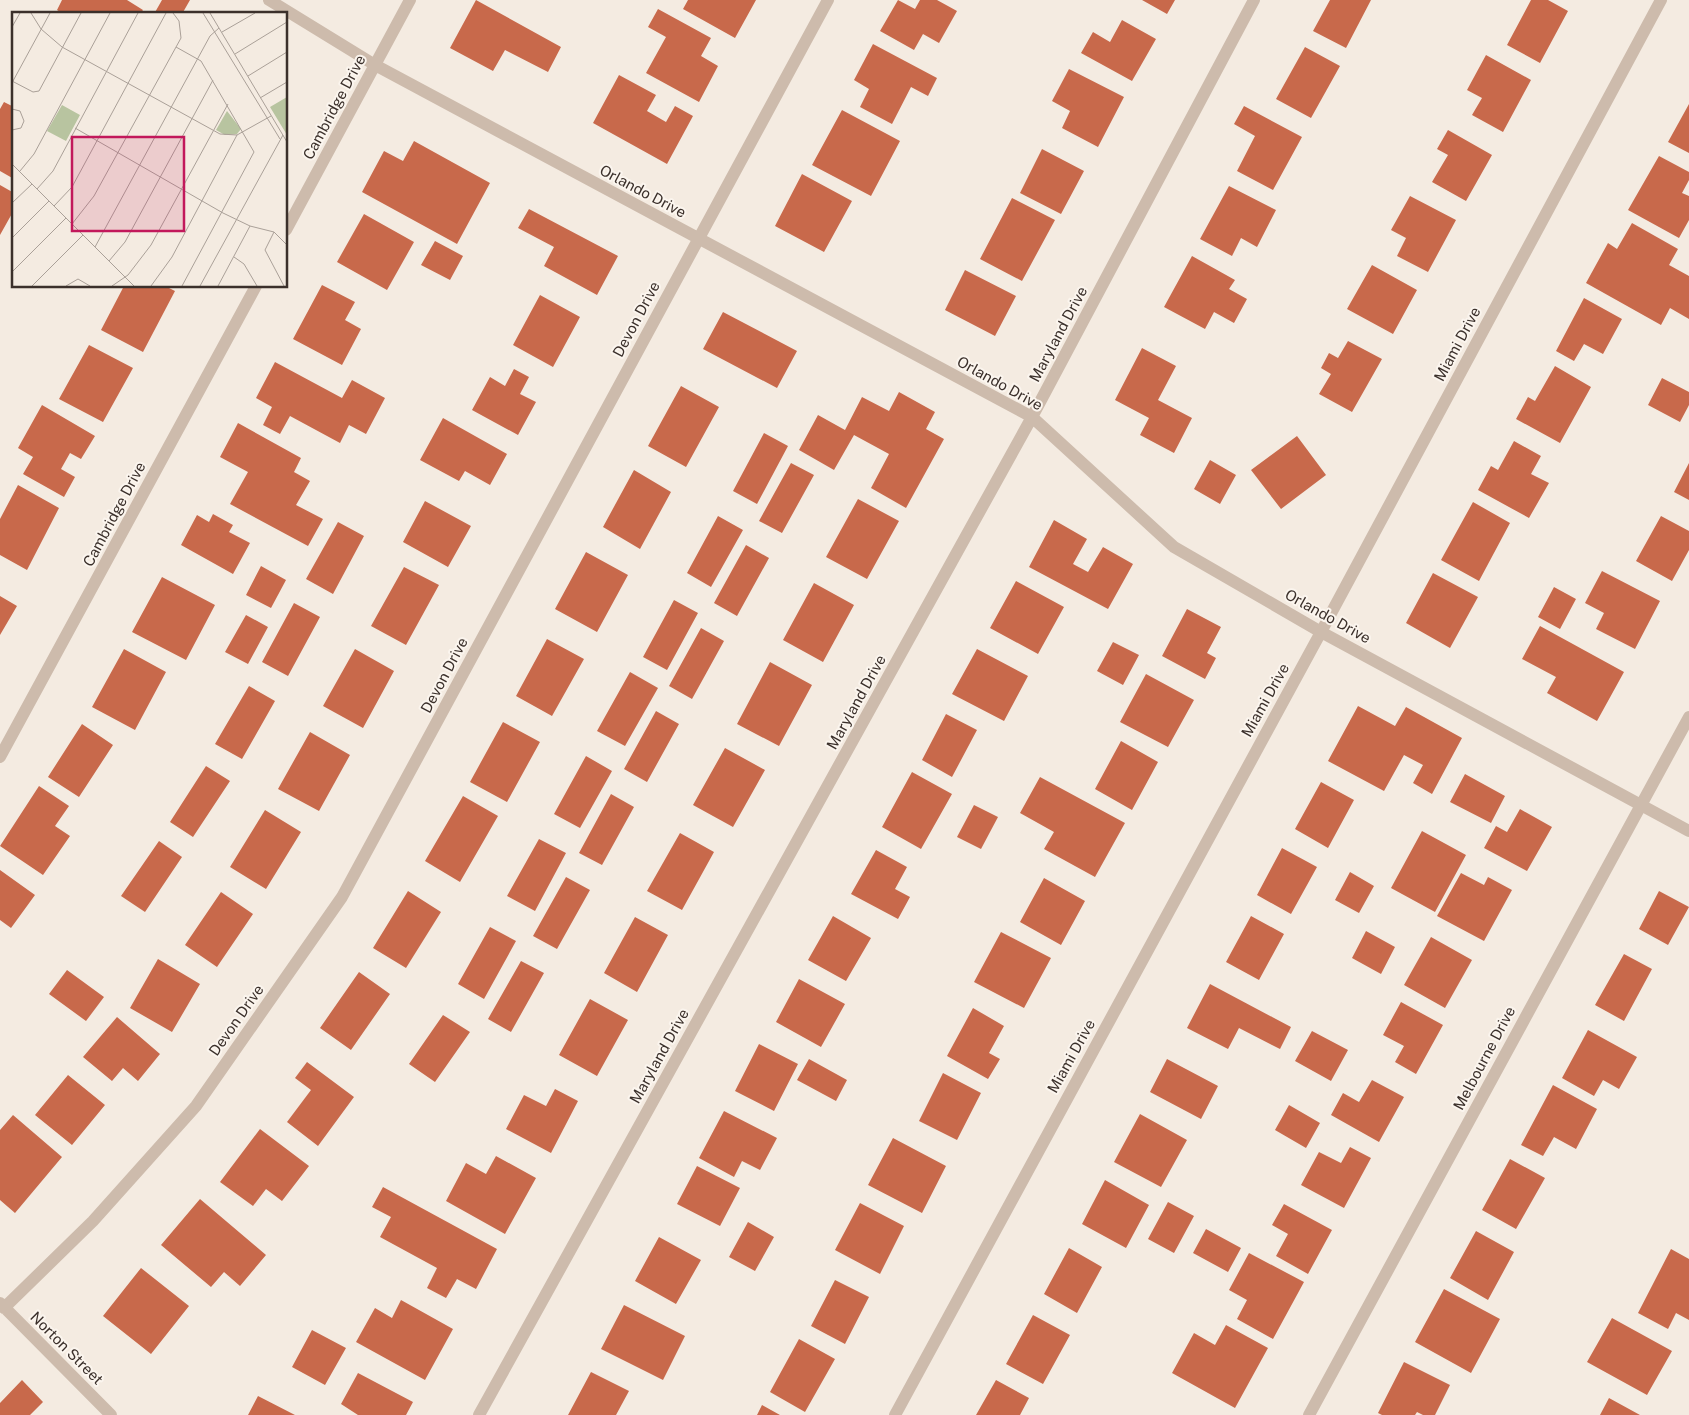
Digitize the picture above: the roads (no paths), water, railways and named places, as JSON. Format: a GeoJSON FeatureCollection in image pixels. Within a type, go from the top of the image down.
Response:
{"type":"FeatureCollection","features":[{"type":"Feature","properties":{"kind":"street","name":"Orlando Drive"},"geometry":{"type":"LineString","coordinates":[[269,0],[375,65],[1032,417],[1174,547],[1320,632],[1689,831]]}},
{"type":"Feature","properties":{"kind":"street","name":"Cambridge Drive"},"geometry":{"type":"LineString","coordinates":[[288,226],[410,0]]}},
{"type":"Feature","properties":{"kind":"street","name":"Devon Drive"},"geometry":{"type":"LineString","coordinates":[[2,1305],[93,1221],[196,1106],[342,897],[828,0]]}},
{"type":"Feature","properties":{"kind":"street","name":"Maryland Drive"},"geometry":{"type":"LineString","coordinates":[[479,1415],[1032,417],[1254,0]]}},
{"type":"Feature","properties":{"kind":"street","name":"Miami Drive"},"geometry":{"type":"LineString","coordinates":[[894,1415],[1661,0]]}},
{"type":"Feature","properties":{"kind":"street","name":"Cambridge Drive"},"geometry":{"type":"LineString","coordinates":[[0,757],[255,288]]}},
{"type":"Feature","properties":{"kind":"street","name":"Melbourne Drive"},"geometry":{"type":"LineString","coordinates":[[1309,1415],[1689,717]]}},
{"type":"Feature","properties":{"kind":"street","name":"Norton Street"},"geometry":{"type":"LineString","coordinates":[[2,1305],[111,1415]]}}]}
